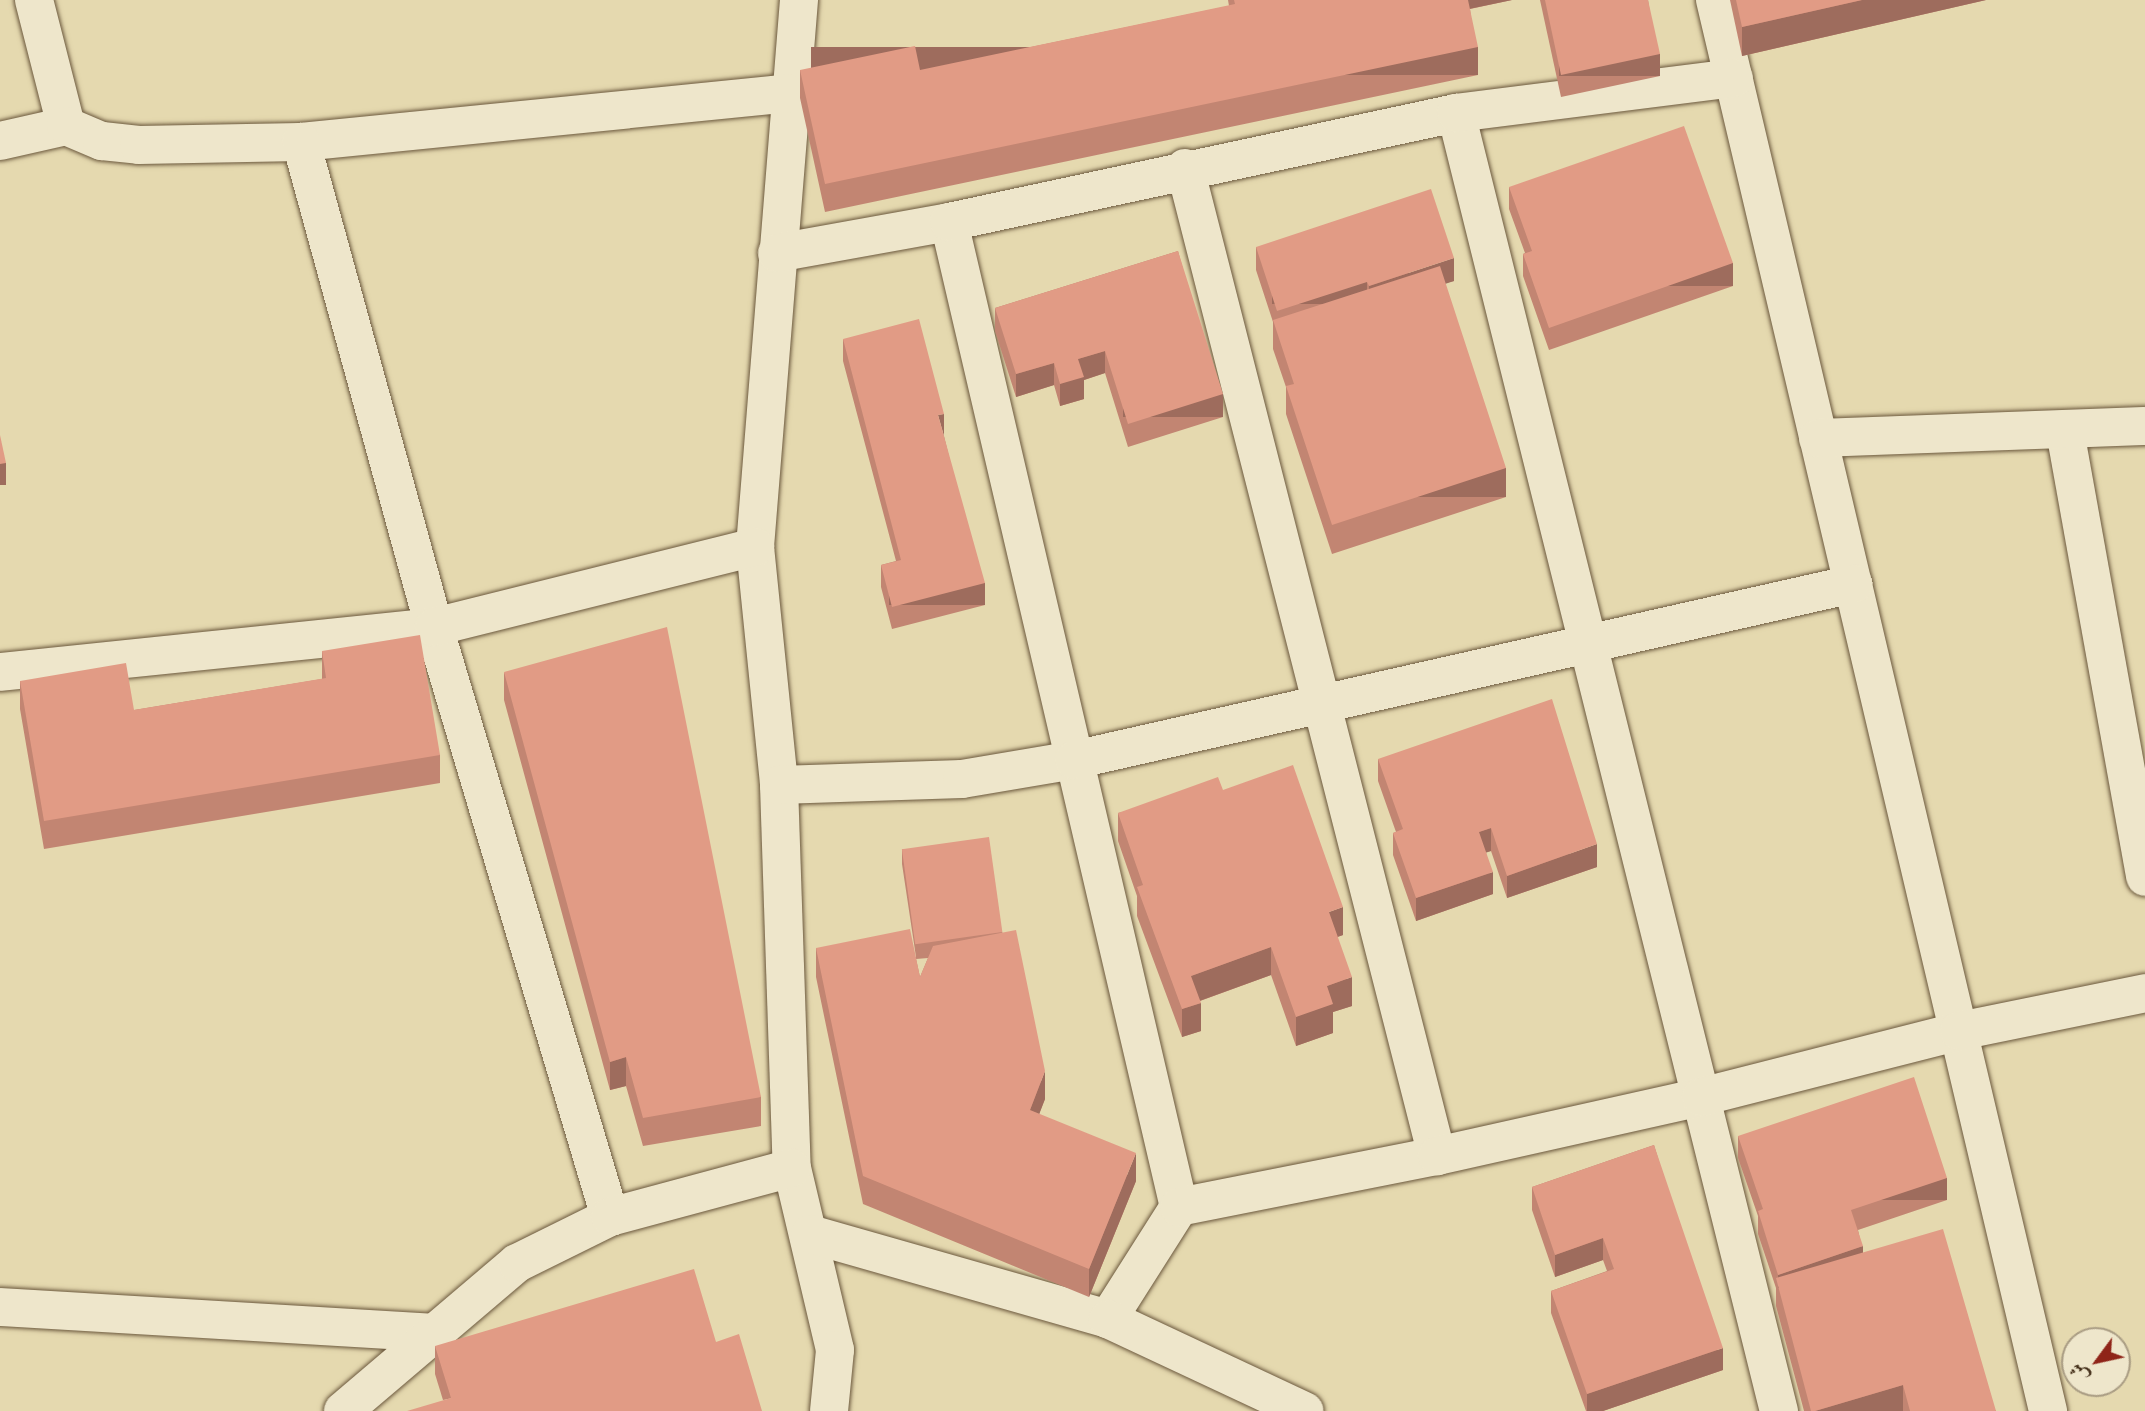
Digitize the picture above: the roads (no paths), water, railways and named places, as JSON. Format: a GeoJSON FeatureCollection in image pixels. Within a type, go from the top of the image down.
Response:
{"type":"FeatureCollection","features":[{"type":"Feature","properties":{"kind":"street"},"geometry":{"type":"LineString","coordinates":[[34,0],[66,126]]}},
{"type":"Feature","properties":{"kind":"street"},"geometry":{"type":"LineString","coordinates":[[799,0],[788,93],[755,547],[779,785],[792,1168],[810,1234],[835,1350],[829,1411]]}},
{"type":"Feature","properties":{"kind":"street"},"geometry":{"type":"LineString","coordinates":[[1715,0],[2048,1411]]}},
{"type":"Feature","properties":{"kind":"street"},"geometry":{"type":"LineString","coordinates":[[777,253],[949,222],[1185,168],[1456,113],[1734,78]]}},
{"type":"Feature","properties":{"kind":"street"},"geometry":{"type":"LineString","coordinates":[[0,141],[66,126],[102,141],[139,145],[301,142],[788,93]]}},
{"type":"Feature","properties":{"kind":"street"},"geometry":{"type":"LineString","coordinates":[[1456,113],[1779,1411]]}},
{"type":"Feature","properties":{"kind":"street"},"geometry":{"type":"LineString","coordinates":[[301,142],[434,627],[610,1217]]}},
{"type":"Feature","properties":{"kind":"street"},"geometry":{"type":"LineString","coordinates":[[1185,168],[1437,1156]]}},
{"type":"Feature","properties":{"kind":"street"},"geometry":{"type":"LineString","coordinates":[[949,222],[1179,1207],[1108,1320]]}},
{"type":"Feature","properties":{"kind":"street"},"geometry":{"type":"LineString","coordinates":[[1818,438],[2145,426]]}},
{"type":"Feature","properties":{"kind":"street"},"geometry":{"type":"LineString","coordinates":[[2065,431],[2145,877]]}},
{"type":"Feature","properties":{"kind":"street"},"geometry":{"type":"LineString","coordinates":[[0,672],[434,627],[755,547]]}},
{"type":"Feature","properties":{"kind":"street"},"geometry":{"type":"LineString","coordinates":[[779,785],[962,779],[1074,761],[1588,640],[1853,584]]}},
{"type":"Feature","properties":{"kind":"street"},"geometry":{"type":"LineString","coordinates":[[1179,1207],[1437,1156],[1701,1097],[1959,1031],[2145,993]]}},
{"type":"Feature","properties":{"kind":"street"},"geometry":{"type":"LineString","coordinates":[[343,1411],[517,1263],[610,1217],[792,1168]]}},
{"type":"Feature","properties":{"kind":"street"},"geometry":{"type":"LineString","coordinates":[[810,1234],[1108,1320],[1304,1411]]}},
{"type":"Feature","properties":{"kind":"street"},"geometry":{"type":"LineString","coordinates":[[0,1307],[433,1333]]}}]}
